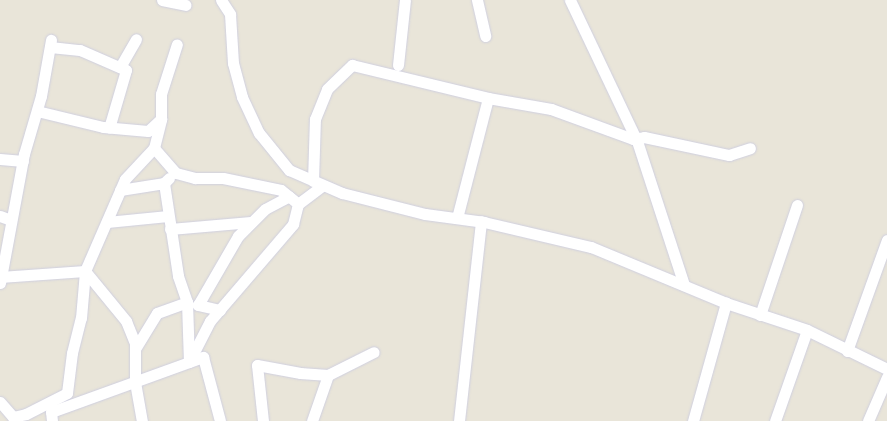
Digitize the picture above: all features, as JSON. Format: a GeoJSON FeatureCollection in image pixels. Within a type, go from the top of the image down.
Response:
{"type":"FeatureCollection","features":[{"type":"Feature","properties":{"kind":"street"},"geometry":{"type":"LineString","coordinates":[[162,0],[185,5]]}},
{"type":"Feature","properties":{"kind":"street"},"geometry":{"type":"LineString","coordinates":[[221,0],[230,14],[233,63],[242,97],[259,133],[289,170],[342,193],[418,212],[481,221],[591,247],[726,303],[807,330],[847,351],[887,369]]}},
{"type":"Feature","properties":{"kind":"street"},"geometry":{"type":"LineString","coordinates":[[398,64],[405,0]]}},
{"type":"Feature","properties":{"kind":"street"},"geometry":{"type":"LineString","coordinates":[[477,0],[485,36]]}},
{"type":"Feature","properties":{"kind":"street"},"geometry":{"type":"LineString","coordinates":[[570,0],[636,139],[684,285]]}},
{"type":"Feature","properties":{"kind":"street"},"geometry":{"type":"LineString","coordinates":[[120,67],[136,39]]}},
{"type":"Feature","properties":{"kind":"street"},"geometry":{"type":"LineString","coordinates":[[85,271],[0,279],[23,161],[37,111],[50,43],[80,50],[126,70],[109,128]]}},
{"type":"Feature","properties":{"kind":"street"},"geometry":{"type":"LineString","coordinates":[[0,402],[13,417],[26,414],[67,394],[72,354],[81,318],[85,271],[125,179],[154,148],[161,119],[161,94],[177,44]]}},
{"type":"Feature","properties":{"kind":"street"},"geometry":{"type":"LineString","coordinates":[[190,362],[210,321],[293,224],[298,204],[318,183],[314,119],[327,89],[352,65],[488,98],[552,109],[636,139],[644,137],[729,155],[750,148]]}},
{"type":"Feature","properties":{"kind":"street"},"geometry":{"type":"LineString","coordinates":[[457,218],[488,98]]}},
{"type":"Feature","properties":{"kind":"street"},"geometry":{"type":"LineString","coordinates":[[37,111],[109,128],[148,131],[161,119]]}},
{"type":"Feature","properties":{"kind":"street"},"geometry":{"type":"LineString","coordinates":[[154,148],[176,173],[195,178],[223,178],[281,190],[298,204]]}},
{"type":"Feature","properties":{"kind":"street"},"geometry":{"type":"LineString","coordinates":[[0,159],[23,161]]}},
{"type":"Feature","properties":{"kind":"street"},"geometry":{"type":"LineString","coordinates":[[120,190],[164,183],[176,173]]}},
{"type":"Feature","properties":{"kind":"street"},"geometry":{"type":"LineString","coordinates":[[164,183],[178,276],[187,302],[190,362]]}},
{"type":"Feature","properties":{"kind":"street"},"geometry":{"type":"LineString","coordinates":[[220,310],[198,305],[238,236],[265,209],[289,196]]}},
{"type":"Feature","properties":{"kind":"street"},"geometry":{"type":"LineString","coordinates":[[760,315],[797,205]]}},
{"type":"Feature","properties":{"kind":"street"},"geometry":{"type":"LineString","coordinates":[[0,216],[11,220]]}},
{"type":"Feature","properties":{"kind":"street"},"geometry":{"type":"LineString","coordinates":[[106,222],[168,216]]}},
{"type":"Feature","properties":{"kind":"street"},"geometry":{"type":"LineString","coordinates":[[459,421],[481,221]]}},
{"type":"Feature","properties":{"kind":"street"},"geometry":{"type":"LineString","coordinates":[[170,229],[251,222]]}},
{"type":"Feature","properties":{"kind":"street"},"geometry":{"type":"LineString","coordinates":[[847,351],[887,240]]}},
{"type":"Feature","properties":{"kind":"street"},"geometry":{"type":"LineString","coordinates":[[85,271],[126,322],[135,349],[135,382],[142,421]]}},
{"type":"Feature","properties":{"kind":"street"},"geometry":{"type":"LineString","coordinates":[[135,349],[157,313],[187,302]]}},
{"type":"Feature","properties":{"kind":"street"},"geometry":{"type":"LineString","coordinates":[[693,421],[726,303]]}},
{"type":"Feature","properties":{"kind":"street"},"geometry":{"type":"LineString","coordinates":[[775,421],[807,330]]}},
{"type":"Feature","properties":{"kind":"street"},"geometry":{"type":"LineString","coordinates":[[263,421],[257,365],[300,374],[328,375],[374,352]]}},
{"type":"Feature","properties":{"kind":"street"},"geometry":{"type":"LineString","coordinates":[[52,421],[50,412],[203,357],[220,421]]}},
{"type":"Feature","properties":{"kind":"street"},"geometry":{"type":"LineString","coordinates":[[312,421],[328,375]]}},
{"type":"Feature","properties":{"kind":"street"},"geometry":{"type":"LineString","coordinates":[[868,421],[887,377]]}}]}
